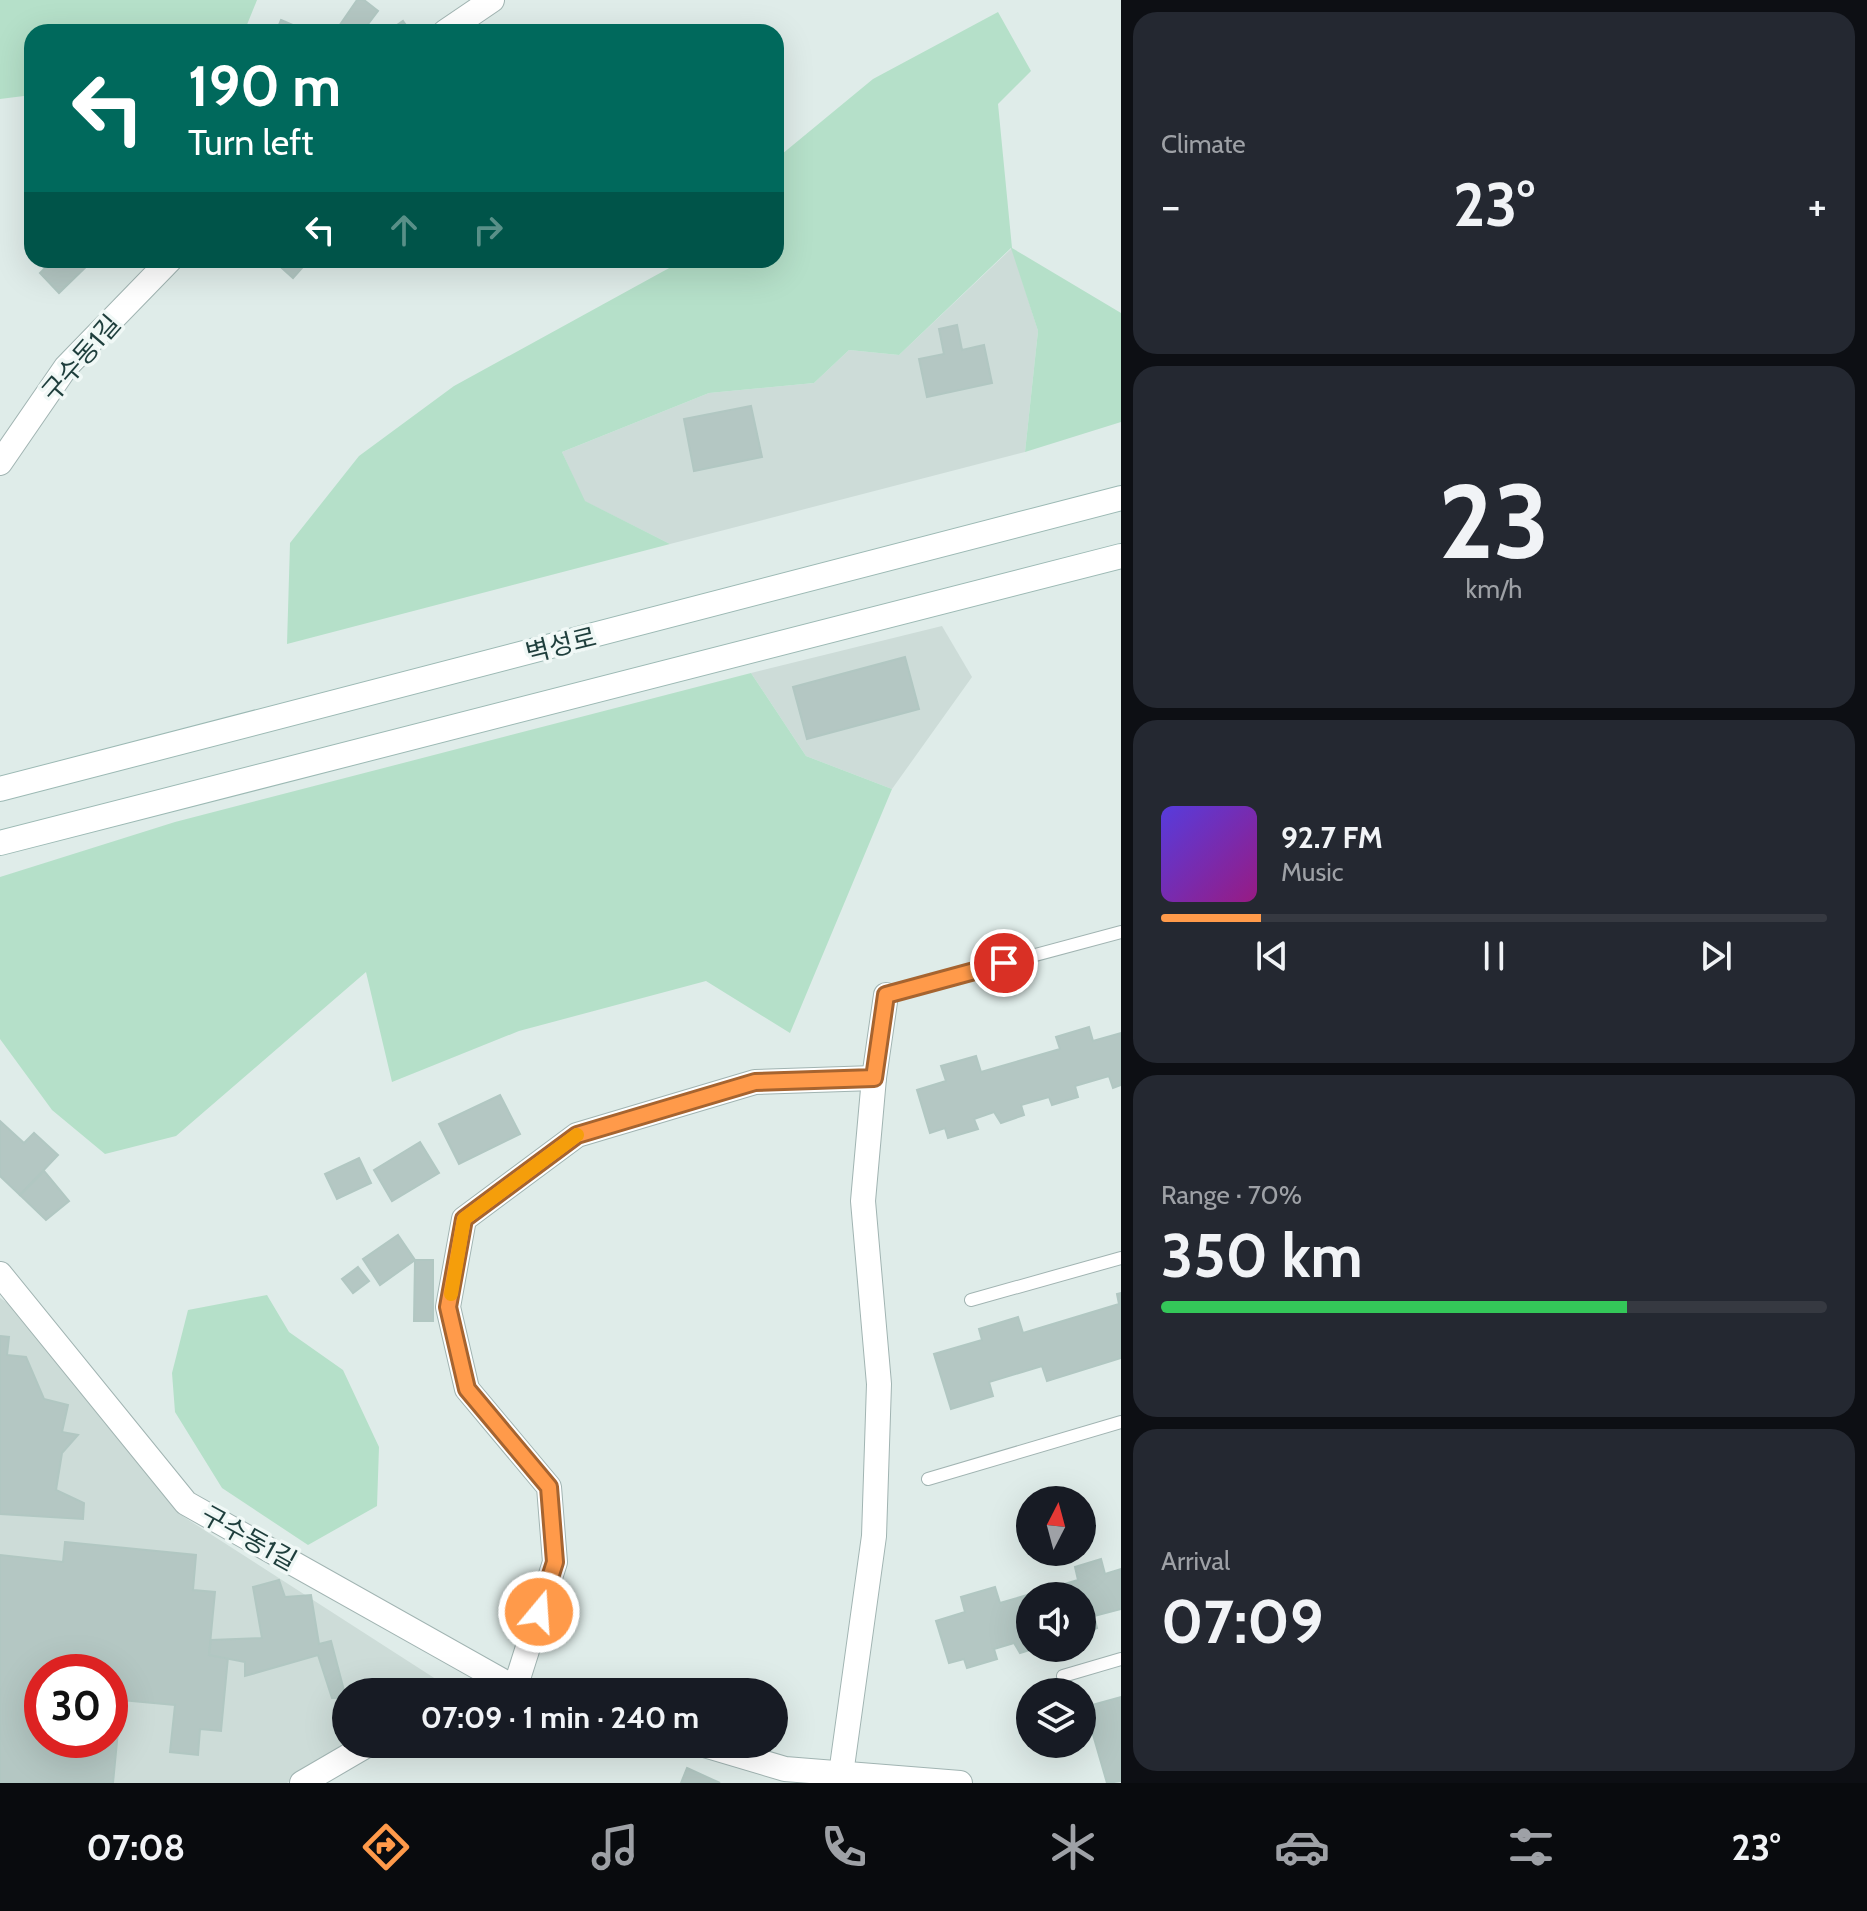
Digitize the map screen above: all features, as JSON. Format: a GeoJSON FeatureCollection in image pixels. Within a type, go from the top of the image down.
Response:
{"type":"FeatureCollection","features":[{"type":"Feature","properties":{"kind":"street"},"geometry":{"type":"LineString","coordinates":[[457,24],[492,0]]}},
{"type":"Feature","properties":{"kind":"street","name":"구수동1길"},"geometry":{"type":"LineString","coordinates":[[0,463],[66,367],[162,268]]}},
{"type":"Feature","properties":{"kind":"street","name":"벽성로"},"geometry":{"type":"LineString","coordinates":[[0,789],[1114,499]]}},
{"type":"Feature","properties":{"kind":"street","name":"벽성로"},"geometry":{"type":"LineString","coordinates":[[0,843],[1121,556]]}},
{"type":"Feature","properties":{"kind":"street"},"geometry":{"type":"LineString","coordinates":[[841,1774],[874,1536],[879,1384],[863,1201],[874,1078],[886,995]]}},
{"type":"Feature","properties":{"kind":"street"},"geometry":{"type":"LineString","coordinates":[[522,1678],[555,1562],[549,1487],[467,1389],[448,1307],[464,1219],[577,1135],[755,1082],[874,1078]]}},
{"type":"Feature","properties":{"kind":"street","name":"구수동1길"},"geometry":{"type":"LineString","coordinates":[[0,1274],[186,1503],[495,1678]]}},
{"type":"Feature","properties":{"kind":"street"},"geometry":{"type":"LineString","coordinates":[[302,1783],[345,1758]]}},
{"type":"Feature","properties":{"kind":"street"},"geometry":{"type":"LineString","coordinates":[[748,1758],[785,1769],[960,1783]]}},
{"type":"Feature","properties":{"kind":"lane"},"geometry":{"type":"LineString","coordinates":[[886,995],[1121,932]]}},
{"type":"Feature","properties":{"kind":"lane"},"geometry":{"type":"LineString","coordinates":[[971,1300],[1121,1258]]}},
{"type":"Feature","properties":{"kind":"lane"},"geometry":{"type":"LineString","coordinates":[[928,1479],[1121,1422]]}},
{"type":"Feature","properties":{"kind":"lane"},"geometry":{"type":"LineString","coordinates":[[1063,1676],[1121,1659]]}},
{"type":"Feature","properties":{"kind":"shaded area"},"geometry":{"type":"Polygon","coordinates":[[[1012,248],[1038,331],[1025,452],[670,544],[584,501],[562,452],[709,393],[814,383],[849,350],[899,355],[1012,248]]]}},
{"type":"Feature","properties":{"kind":"shaded area"},"geometry":{"type":"Polygon","coordinates":[[[942,626],[972,677],[892,789],[806,756],[751,673],[942,626]]]}},
{"type":"Feature","properties":{"kind":"shaded area"},"geometry":{"type":"Polygon","coordinates":[[[0,1298],[14,1307],[184,1517],[434,1678],[332,1678],[332,1755],[321,1757],[287,1783],[0,1783],[0,1298]]]}},
{"type":"Feature","properties":{"kind":"green space"},"geometry":{"type":"Polygon","coordinates":[[[0,0],[257,0],[247,24],[24,24],[24,96],[0,99],[0,0]]]}},
{"type":"Feature","properties":{"kind":"green space"},"geometry":{"type":"Polygon","coordinates":[[[998,12],[1031,71],[998,104],[1012,248],[1121,313],[1121,422],[1025,452],[1038,331],[1011,248],[899,355],[849,350],[814,383],[709,393],[562,452],[585,501],[670,544],[287,644],[290,543],[359,456],[454,386],[669,268],[784,268],[784,152],[873,79],[998,12]]]}},
{"type":"Feature","properties":{"kind":"green space"},"geometry":{"type":"Polygon","coordinates":[[[751,673],[806,756],[892,789],[790,1033],[706,981],[519,1031],[392,1082],[366,972],[176,1136],[105,1154],[52,1110],[0,1039],[0,877],[175,822],[751,673]]]}},
{"type":"Feature","properties":{"kind":"green space"},"geometry":{"type":"Polygon","coordinates":[[[267,1295],[289,1332],[343,1370],[379,1447],[377,1506],[308,1545],[222,1488],[175,1412],[172,1373],[188,1310],[267,1295]]]}},
{"type":"Feature","properties":{"kind":"building"},"geometry":{"type":"Polygon","coordinates":[[[357,0],[364,0],[378,11],[368,24],[340,24],[357,0]]]}},
{"type":"Feature","properties":{"kind":"building"},"geometry":{"type":"Polygon","coordinates":[[[45,268],[85,268],[59,293],[40,273],[45,268]]]}},
{"type":"Feature","properties":{"kind":"building"},"geometry":{"type":"Polygon","coordinates":[[[282,268],[302,268],[293,278],[282,268]]]}},
{"type":"Feature","properties":{"kind":"building"},"geometry":{"type":"Polygon","coordinates":[[[957,325],[962,350],[984,345],[992,383],[927,397],[919,359],[944,354],[939,329],[957,325]]]}},
{"type":"Feature","properties":{"kind":"building"},"geometry":{"type":"Polygon","coordinates":[[[751,406],[762,457],[694,471],[684,419],[751,406]]]}},
{"type":"Feature","properties":{"kind":"building"},"geometry":{"type":"Polygon","coordinates":[[[905,657],[919,709],[807,739],[793,687],[905,657]]]}},
{"type":"Feature","properties":{"kind":"building"},"geometry":{"type":"Polygon","coordinates":[[[1089,1027],[1093,1041],[1121,1033],[1121,1085],[1113,1088],[1109,1076],[1075,1086],[1078,1097],[1052,1105],[1049,1097],[1021,1105],[1024,1115],[1001,1123],[994,1112],[974,1119],[978,1129],[948,1138],[945,1128],[930,1133],[917,1090],[946,1081],[941,1066],[976,1056],[981,1072],[1060,1049],[1056,1037],[1089,1027]]]}},
{"type":"Feature","properties":{"kind":"building"},"geometry":{"type":"Polygon","coordinates":[[[500,1095],[520,1134],[459,1164],[439,1124],[500,1095]]]}},
{"type":"Feature","properties":{"kind":"building"},"geometry":{"type":"Polygon","coordinates":[[[0,1121],[24,1143],[34,1133],[58,1155],[20,1195],[0,1176],[0,1121]]]}},
{"type":"Feature","properties":{"kind":"building"},"geometry":{"type":"Polygon","coordinates":[[[420,1142],[439,1173],[392,1201],[374,1170],[420,1142]]]}},
{"type":"Feature","properties":{"kind":"building"},"geometry":{"type":"Polygon","coordinates":[[[359,1158],[371,1183],[337,1199],[325,1174],[359,1158]]]}},
{"type":"Feature","properties":{"kind":"building"},"geometry":{"type":"Polygon","coordinates":[[[44,1171],[69,1201],[46,1220],[20,1195],[44,1171]]]}},
{"type":"Feature","properties":{"kind":"building"},"geometry":{"type":"Polygon","coordinates":[[[398,1235],[415,1260],[380,1285],[363,1259],[398,1235]]]}},
{"type":"Feature","properties":{"kind":"building"},"geometry":{"type":"Polygon","coordinates":[[[415,1260],[433,1260],[433,1321],[414,1321],[415,1260]]]}},
{"type":"Feature","properties":{"kind":"building"},"geometry":{"type":"Polygon","coordinates":[[[358,1267],[369,1281],[353,1293],[342,1279],[358,1267]]]}},
{"type":"Feature","properties":{"kind":"building"},"geometry":{"type":"Polygon","coordinates":[[[1121,1293],[1121,1358],[1047,1381],[1042,1366],[989,1382],[993,1396],[951,1409],[934,1354],[982,1340],[979,1329],[1018,1317],[1023,1333],[1119,1304],[1117,1294],[1121,1293]]]}},
{"type":"Feature","properties":{"kind":"building"},"geometry":{"type":"Polygon","coordinates":[[[0,1336],[9,1337],[7,1355],[26,1357],[44,1399],[68,1405],[62,1432],[78,1435],[62,1453],[56,1490],[84,1503],[83,1519],[0,1514],[0,1336]]]}},
{"type":"Feature","properties":{"kind":"building"},"geometry":{"type":"Polygon","coordinates":[[[65,1542],[196,1555],[193,1590],[215,1592],[209,1655],[228,1657],[221,1731],[200,1729],[198,1755],[170,1752],[175,1705],[128,1701],[128,1654],[24,1654],[24,1758],[115,1758],[113,1783],[0,1783],[0,1555],[63,1562],[65,1542]]]}},
{"type":"Feature","properties":{"kind":"building"},"geometry":{"type":"Polygon","coordinates":[[[1101,1559],[1105,1574],[1121,1569],[1121,1609],[1096,1615],[1096,1582],[1071,1582],[1078,1580],[1075,1567],[1096,1566],[1096,1561],[1101,1559]]]}},
{"type":"Feature","properties":{"kind":"building"},"geometry":{"type":"Polygon","coordinates":[[[279,1580],[285,1597],[311,1595],[319,1644],[331,1641],[341,1678],[332,1678],[332,1698],[318,1655],[245,1676],[245,1662],[209,1655],[211,1640],[262,1638],[253,1587],[279,1580]]]}},
{"type":"Feature","properties":{"kind":"building"},"geometry":{"type":"Polygon","coordinates":[[[995,1587],[1000,1603],[1016,1598],[1016,1646],[1014,1643],[994,1649],[997,1659],[967,1668],[964,1659],[949,1663],[936,1621],[965,1612],[961,1597],[995,1587]]]}},
{"type":"Feature","properties":{"kind":"building"},"geometry":{"type":"Polygon","coordinates":[[[1121,1697],[1121,1781],[1107,1783],[1096,1745],[1096,1704],[1121,1697]]]}},
{"type":"Feature","properties":{"kind":"building"},"geometry":{"type":"Polygon","coordinates":[[[687,1768],[720,1783],[681,1783],[687,1768]]]}},
{"type":"Feature","properties":{"kind":"slow traffic"},"geometry":{"type":"LineString","coordinates":[[451,1294],[464,1219],[577,1135]]}},
{"type":"Feature","properties":{"kind":"route"},"geometry":{"type":"LineString","coordinates":[[539,1612],[555,1562],[549,1487],[467,1389],[448,1307],[464,1219],[577,1135],[755,1082],[874,1078],[886,995],[1004,963]]}}]}
